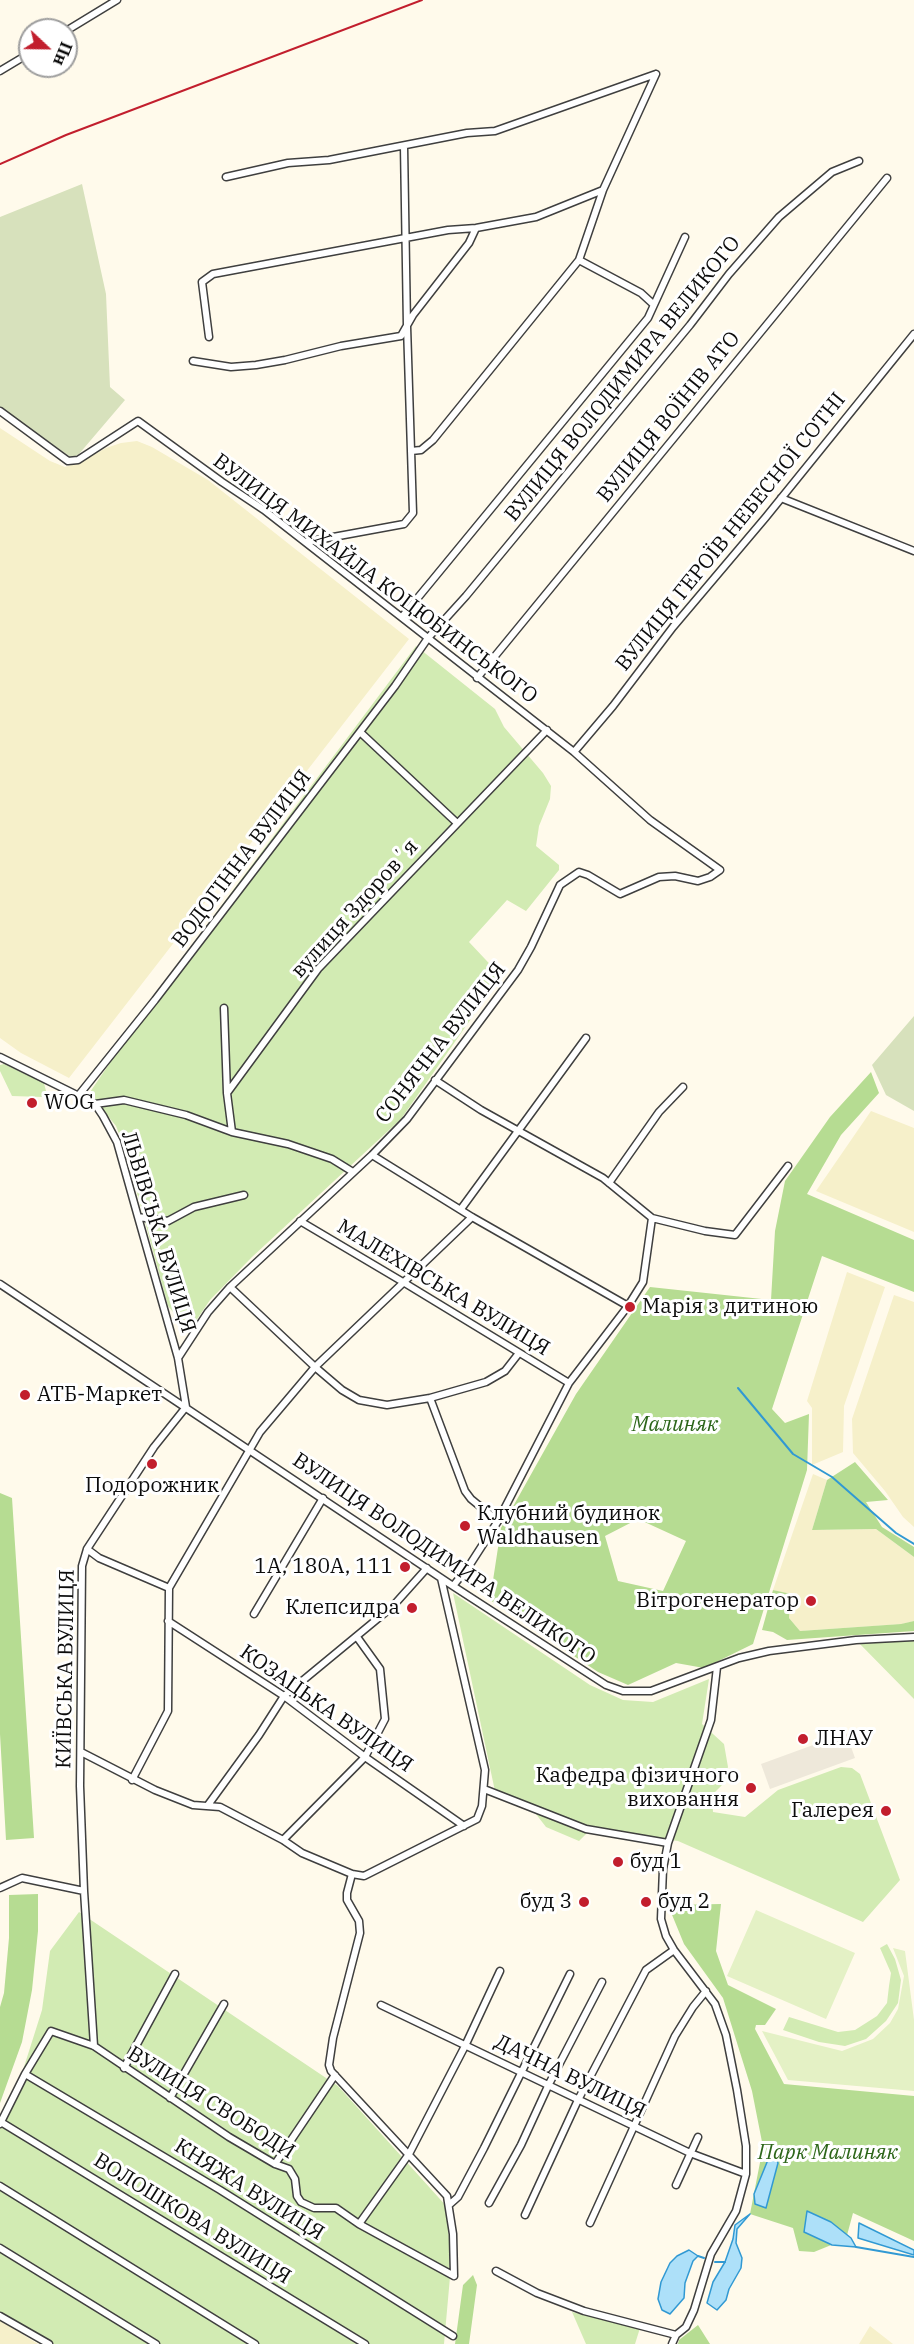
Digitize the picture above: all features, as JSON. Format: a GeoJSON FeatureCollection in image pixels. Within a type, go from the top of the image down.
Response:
{"type":"FeatureCollection","features":[{"type":"Feature","properties":{"kind":"street"},"geometry":{"type":"LineString","coordinates":[[78,24],[117,0]]}},
{"type":"Feature","properties":{"kind":"street"},"geometry":{"type":"LineString","coordinates":[[0,71],[18,60]]}},
{"type":"Feature","properties":{"kind":"street"},"geometry":{"type":"LineString","coordinates":[[226,177],[288,163],[328,160],[504,128],[656,74],[603,190],[579,260],[434,440],[421,450],[411,452]]}},
{"type":"Feature","properties":{"kind":"street"},"geometry":{"type":"LineString","coordinates":[[306,542],[404,524],[413,513],[404,146]]}},
{"type":"Feature","properties":{"kind":"street","name":"ВУЛИЦЯ ВОЛОДИМИРА ВЕЛИКОГО"},"geometry":{"type":"LineString","coordinates":[[428,638],[466,596],[690,325],[729,274],[779,217],[832,172],[859,161]]}},
{"type":"Feature","properties":{"kind":"street","name":"ВУЛИЦЯ ВОЇНІВ АТО"},"geometry":{"type":"LineString","coordinates":[[477,677],[887,178]]}},
{"type":"Feature","properties":{"kind":"street"},"geometry":{"type":"LineString","coordinates":[[209,337],[202,282],[213,274],[265,262],[276,263],[448,230],[476,228],[536,217],[603,190]]}},
{"type":"Feature","properties":{"kind":"street"},"geometry":{"type":"LineString","coordinates":[[194,361],[231,367],[285,360],[341,346],[401,336],[469,243],[476,228]]}},
{"type":"Feature","properties":{"kind":"street","name":"ВУЛИЦЯ ВОЛОДИМИРА ВЕЛИКОГО"},"geometry":{"type":"LineString","coordinates":[[402,617],[648,318],[685,237]]}},
{"type":"Feature","properties":{"kind":"street"},"geometry":{"type":"LineString","coordinates":[[579,260],[641,293],[653,304]]}},
{"type":"Feature","properties":{"kind":"street","name":"ВУЛИЦЯ ГЕРОЇВ НЕБЕСНОЇ СОТНІ"},"geometry":{"type":"LineString","coordinates":[[574,752],[613,706],[673,627],[914,334]]}},
{"type":"Feature","properties":{"kind":"street","name":"ВУЛИЦЯ МИХАЙЛА КОЦЮБИНСЬКОГО"},"geometry":{"type":"LineString","coordinates":[[0,411],[68,461],[78,460],[138,421],[306,542],[547,730],[650,820],[720,870],[698,881],[675,876],[659,877],[620,894]]}},
{"type":"Feature","properties":{"kind":"street"},"geometry":{"type":"LineString","coordinates":[[781,498],[914,551]]}},
{"type":"Feature","properties":{"kind":"street","name":"ВОДОГІННА ВУЛИЦЯ"},"geometry":{"type":"LineString","coordinates":[[78,1096],[155,1000],[360,732],[428,638]]}},
{"type":"Feature","properties":{"kind":"street","name":"вулиця Здоровʼя"},"geometry":{"type":"LineString","coordinates":[[227,1093],[318,969],[547,730]]}},
{"type":"Feature","properties":{"kind":"street"},"geometry":{"type":"LineString","coordinates":[[360,732],[457,823]]}},
{"type":"Feature","properties":{"kind":"street","name":"СОНЯЧНА ВУЛИЦЯ"},"geometry":{"type":"LineString","coordinates":[[178,1358],[208,1312],[230,1287],[372,1155],[407,1119],[518,970],[531,948],[560,885],[579,873],[588,875],[620,894]]}},
{"type":"Feature","properties":{"kind":"street"},"geometry":{"type":"LineString","coordinates":[[224,1008],[227,1093],[232,1132]]}},
{"type":"Feature","properties":{"kind":"street"},"geometry":{"type":"LineString","coordinates":[[460,1209],[586,1038]]}},
{"type":"Feature","properties":{"kind":"street"},"geometry":{"type":"LineString","coordinates":[[0,1057],[95,1104],[124,1100],[186,1116],[232,1132],[299,1148],[332,1159],[353,1172]]}},
{"type":"Feature","properties":{"kind":"street"},"geometry":{"type":"LineString","coordinates":[[435,1080],[481,1110],[609,1183],[651,1218],[705,1232],[735,1235],[788,1166]]}},
{"type":"Feature","properties":{"kind":"street"},"geometry":{"type":"LineString","coordinates":[[609,1183],[659,1112],[683,1087]]}},
{"type":"Feature","properties":{"kind":"street","name":"ЛЬВІВСЬКА ВУЛИЦЯ"},"geometry":{"type":"LineString","coordinates":[[95,1104],[117,1142],[178,1358],[186,1407]]}},
{"type":"Feature","properties":{"kind":"street"},"geometry":{"type":"LineString","coordinates":[[372,1155],[472,1217],[628,1306]]}},
{"type":"Feature","properties":{"kind":"street"},"geometry":{"type":"LineString","coordinates":[[138,1217],[168,1221],[194,1207],[244,1195]]}},
{"type":"Feature","properties":{"kind":"street"},"geometry":{"type":"LineString","coordinates":[[132,1779],[168,1711],[169,1588],[260,1432],[315,1367],[472,1217]]}},
{"type":"Feature","properties":{"kind":"street"},"geometry":{"type":"LineString","coordinates":[[453,1586],[498,1521],[569,1383],[628,1306],[643,1282],[651,1218]]}},
{"type":"Feature","properties":{"kind":"street","name":"МАЛЕХІВСЬКА ВУЛИЦЯ"},"geometry":{"type":"LineString","coordinates":[[300,1221],[569,1383]]}},
{"type":"Feature","properties":{"kind":"street","name":"ВУЛИЦЯ ВОЛОДИМИРА ВЕЛИКОГО"},"geometry":{"type":"LineString","coordinates":[[0,1284],[453,1586],[606,1685],[623,1690],[651,1691],[739,1658],[771,1650],[856,1640],[914,1637]]}},
{"type":"Feature","properties":{"kind":"street"},"geometry":{"type":"LineString","coordinates":[[230,1287],[315,1367],[342,1390],[359,1400],[387,1405],[430,1398],[486,1382],[505,1371],[519,1353]]}},
{"type":"Feature","properties":{"kind":"street"},"geometry":{"type":"LineString","coordinates":[[430,1398],[465,1491],[471,1499],[498,1521]]}},
{"type":"Feature","properties":{"kind":"street","name":"КИЇВСЬКА ВУЛИЦЯ"},"geometry":{"type":"LineString","coordinates":[[94,2046],[84,1891],[81,1752],[82,1566],[87,1549],[154,1448],[186,1407]]}},
{"type":"Feature","properties":{"kind":"street"},"geometry":{"type":"LineString","coordinates":[[254,1614],[323,1498]]}},
{"type":"Feature","properties":{"kind":"street"},"geometry":{"type":"LineString","coordinates":[[87,1549],[99,1558],[169,1588]]}},
{"type":"Feature","properties":{"kind":"street"},"geometry":{"type":"LineString","coordinates":[[208,1805],[284,1696],[393,1606],[427,1568]]}},
{"type":"Feature","properties":{"kind":"street"},"geometry":{"type":"LineString","coordinates":[[81,1752],[132,1779],[193,1805],[220,1807],[283,1840],[302,1853],[352,1874],[364,1876],[477,1819],[482,1806],[485,1770],[441,1577]]}},
{"type":"Feature","properties":{"kind":"street","name":"КОЗАЦЬКА ВУЛИЦЯ"},"geometry":{"type":"LineString","coordinates":[[168,1621],[284,1696],[365,1757],[464,1826]]}},
{"type":"Feature","properties":{"kind":"street"},"geometry":{"type":"LineString","coordinates":[[283,1840],[365,1757],[385,1719],[380,1670],[357,1637]]}},
{"type":"Feature","properties":{"kind":"street"},"geometry":{"type":"LineString","coordinates":[[672,2344],[676,2335],[684,2330],[694,2310],[711,2254],[736,2211],[747,2174],[746,2146],[726,2035],[715,2004],[674,1950],[666,1936],[661,1919],[663,1869],[668,1844],[711,1720],[717,1667]]}},
{"type":"Feature","properties":{"kind":"street"},"geometry":{"type":"LineString","coordinates":[[484,1789],[586,1829],[668,1844]]}},
{"type":"Feature","properties":{"kind":"street"},"geometry":{"type":"LineString","coordinates":[[352,1874],[347,1893],[359,1922],[360,1933],[330,2052],[329,2065],[334,2075],[442,2189],[449,2205],[458,2197],[570,1974]]}},
{"type":"Feature","properties":{"kind":"street"},"geometry":{"type":"LineString","coordinates":[[0,1888],[22,1878],[84,1891]]}},
{"type":"Feature","properties":{"kind":"street"},"geometry":{"type":"LineString","coordinates":[[525,2215],[578,2100],[646,1970],[674,1950]]}},
{"type":"Feature","properties":{"kind":"street"},"geometry":{"type":"LineString","coordinates":[[358,2224],[409,2154],[465,2046],[500,1971]]}},
{"type":"Feature","properties":{"kind":"street"},"geometry":{"type":"LineString","coordinates":[[124,2068],[175,1974]]}},
{"type":"Feature","properties":{"kind":"street"},"geometry":{"type":"LineString","coordinates":[[489,2203],[521,2145],[549,2084],[602,1982]]}},
{"type":"Feature","properties":{"kind":"street"},"geometry":{"type":"LineString","coordinates":[[590,2223],[675,2036],[706,1991]]}},
{"type":"Feature","properties":{"kind":"street"},"geometry":{"type":"LineString","coordinates":[[170,2098],[224,2004]]}},
{"type":"Feature","properties":{"kind":"street","name":"ДАЧНА ВУЛИЦЯ"},"geometry":{"type":"LineString","coordinates":[[381,2005],[690,2153],[747,2174]]}},
{"type":"Feature","properties":{"kind":"street"},"geometry":{"type":"LineString","coordinates":[[0,2123],[51,2031],[94,2046]]}},
{"type":"Feature","properties":{"kind":"street","name":"ВУЛИЦЯ СВОБОДИ"},"geometry":{"type":"LineString","coordinates":[[94,2046],[124,2068],[274,2164],[290,2169],[295,2180],[297,2196],[301,2202],[314,2208],[336,2208],[358,2224],[454,2276],[449,2205]]}},
{"type":"Feature","properties":{"kind":"street","name":"КНЯЖА ВУЛИЦЯ"},"geometry":{"type":"LineString","coordinates":[[26,2074],[220,2190],[453,2336]]}},
{"type":"Feature","properties":{"kind":"street"},"geometry":{"type":"LineString","coordinates":[[274,2164],[334,2075]]}},
{"type":"Feature","properties":{"kind":"street","name":"ВОЛОШКОВА ВУЛИЦЯ"},"geometry":{"type":"LineString","coordinates":[[0,2123],[365,2344]]}},
{"type":"Feature","properties":{"kind":"street"},"geometry":{"type":"LineString","coordinates":[[676,2185],[698,2137]]}},
{"type":"Feature","properties":{"kind":"street"},"geometry":{"type":"LineString","coordinates":[[0,2186],[255,2344]]}},
{"type":"Feature","properties":{"kind":"street"},"geometry":{"type":"LineString","coordinates":[[0,2248],[156,2344]]}},
{"type":"Feature","properties":{"kind":"street"},"geometry":{"type":"LineString","coordinates":[[496,2271],[537,2293],[584,2310],[676,2335]]}},
{"type":"Feature","properties":{"kind":"street"},"geometry":{"type":"LineString","coordinates":[[0,2316],[49,2344]]}},
{"type":"Feature","properties":{"kind":"shaded area"},"geometry":{"type":"Polygon","coordinates":[[[0,428],[50,461],[65,467],[121,443],[137,441],[152,447],[208,480],[409,639],[69,1078],[21,1053],[0,1038],[0,428]]]}},
{"type":"Feature","properties":{"kind":"shaded area"},"geometry":{"type":"Polygon","coordinates":[[[871,1111],[914,1128],[914,1232],[816,1191],[871,1111]]]}},
{"type":"Feature","properties":{"kind":"shaded area"},"geometry":{"type":"Polygon","coordinates":[[[847,1272],[885,1287],[844,1406],[843,1452],[812,1465],[812,1408],[807,1401],[847,1272]]]}},
{"type":"Feature","properties":{"kind":"shaded area"},"geometry":{"type":"Polygon","coordinates":[[[894,1295],[914,1302],[914,1527],[903,1517],[885,1491],[853,1453],[852,1419],[894,1295]]]}},
{"type":"Feature","properties":{"kind":"shaded area"},"geometry":{"type":"Polygon","coordinates":[[[813,1474],[827,1480],[812,1530],[876,1529],[914,1557],[914,1621],[902,1624],[800,1631],[789,1618],[791,1595],[773,1590],[813,1474]]]}},
{"type":"Feature","properties":{"kind":"shaded area"},"geometry":{"type":"Polygon","coordinates":[[[846,1733],[855,1758],[770,1789],[761,1764],[846,1733]]]}},
{"type":"Feature","properties":{"kind":"shaded area"},"geometry":{"type":"Polygon","coordinates":[[[0,2320],[38,2344],[0,2344],[0,2320]]]}},
{"type":"Feature","properties":{"kind":"shaded area"},"geometry":{"type":"Polygon","coordinates":[[[870,2326],[893,2344],[859,2344],[870,2326]]]}},
{"type":"Feature","properties":{"kind":"green space"},"geometry":{"type":"Polygon","coordinates":[[[82,184],[106,294],[110,387],[125,400],[79,454],[72,458],[0,407],[0,217],[82,184]]]}},
{"type":"Feature","properties":{"kind":"green space"},"geometry":{"type":"Polygon","coordinates":[[[416,646],[495,709],[504,727],[543,773],[551,786],[550,799],[539,826],[536,846],[559,865],[559,870],[526,911],[507,900],[469,942],[501,976],[401,1119],[252,1257],[210,1300],[189,1331],[168,1306],[125,1149],[116,1126],[88,1095],[174,969],[416,646]]]}},
{"type":"Feature","properties":{"kind":"green space"},"geometry":{"type":"Polygon","coordinates":[[[914,1016],[914,1111],[886,1095],[872,1065],[914,1016]]]}},
{"type":"Feature","properties":{"kind":"green space"},"geometry":{"type":"Polygon","coordinates":[[[4,1064],[44,1083],[47,1095],[43,1097],[12,1096],[0,1071],[0,1065],[4,1064]]]}},
{"type":"Feature","properties":{"kind":"green space","name":"Малиняк"},"geometry":{"type":"Polygon","coordinates":[[[871,1072],[879,1093],[841,1135],[807,1194],[914,1240],[914,1292],[822,1256],[772,1409],[785,1423],[809,1414],[807,1470],[753,1644],[704,1668],[676,1663],[628,1685],[598,1672],[490,1600],[501,1528],[576,1394],[650,1287],[771,1300],[775,1231],[785,1181],[830,1117],[871,1072]],[[638,1519],[605,1536],[618,1581],[663,1591],[686,1541],[638,1519]]]}},
{"type":"Feature","properties":{"kind":"green space"},"geometry":{"type":"Polygon","coordinates":[[[855,1462],[888,1500],[866,1502],[882,1527],[914,1547],[914,1557],[876,1529],[812,1530],[827,1480],[855,1462]]]}},
{"type":"Feature","properties":{"kind":"green space"},"geometry":{"type":"Polygon","coordinates":[[[0,1493],[12,1498],[34,1838],[6,1840],[0,1734],[0,1493]]]}},
{"type":"Feature","properties":{"kind":"green space"},"geometry":{"type":"Polygon","coordinates":[[[773,1590],[791,1594],[789,1618],[800,1631],[901,1624],[914,1621],[914,1631],[787,1640],[773,1632],[762,1630],[773,1590]]]}},
{"type":"Feature","properties":{"kind":"green space"},"geometry":{"type":"Polygon","coordinates":[[[453,1593],[590,1685],[623,1700],[653,1702],[709,1679],[702,1724],[724,1744],[728,1767],[722,1785],[712,1795],[713,1812],[745,1817],[778,1790],[841,1767],[852,1768],[860,1774],[900,1880],[863,1922],[678,1841],[591,1829],[579,1841],[546,1827],[532,1809],[496,1796],[453,1593]]]}},
{"type":"Feature","properties":{"kind":"green space"},"geometry":{"type":"Polygon","coordinates":[[[914,1637],[914,1699],[856,1640],[914,1637]]]}},
{"type":"Feature","properties":{"kind":"green space"},"geometry":{"type":"Polygon","coordinates":[[[38,1894],[38,1931],[32,1990],[22,2042],[0,2103],[0,2007],[4,1993],[9,1938],[9,1895],[38,1894]]]}},
{"type":"Feature","properties":{"kind":"green space","name":"Парк Малиняк"},"geometry":{"type":"Polygon","coordinates":[[[721,1904],[716,1951],[728,1985],[776,2009],[765,2025],[756,2025],[755,2029],[784,2084],[914,2096],[914,2241],[853,2213],[846,2239],[814,2252],[799,2251],[793,2228],[750,2214],[763,2147],[752,2091],[723,1998],[684,1944],[668,1905],[721,1904]]]}},
{"type":"Feature","properties":{"kind":"green space"},"geometry":{"type":"Polygon","coordinates":[[[756,1910],[855,1953],[826,2019],[727,1976],[756,1910]]]}},
{"type":"Feature","properties":{"kind":"green space"},"geometry":{"type":"Polygon","coordinates":[[[79,1912],[338,2086],[448,2208],[450,2277],[444,2344],[40,2344],[0,2319],[0,2121],[17,2089],[42,2010],[50,1951],[79,1912]]]}},
{"type":"Feature","properties":{"kind":"green space"},"geometry":{"type":"Polygon","coordinates":[[[887,1944],[895,1959],[901,1980],[898,2003],[886,2021],[866,2039],[845,2046],[819,2042],[783,2030],[789,2017],[838,2032],[855,2030],[877,2016],[887,2003],[891,1973],[880,1948],[887,1944]]]}},
{"type":"Feature","properties":{"kind":"green space"},"geometry":{"type":"Polygon","coordinates":[[[893,1948],[905,1951],[914,2020],[914,2091],[788,2080],[762,2031],[842,2051],[873,2039],[890,2023],[898,2009],[904,1976],[893,1948]]]}},
{"type":"Feature","properties":{"kind":"green space"},"geometry":{"type":"Polygon","coordinates":[[[473,2275],[477,2285],[469,2344],[455,2344],[463,2285],[473,2275]]]}},
{"type":"Feature","properties":{"kind":"green space"},"geometry":{"type":"Polygon","coordinates":[[[572,2312],[640,2328],[635,2344],[586,2344],[572,2312]]]}},
{"type":"Feature","properties":{"kind":"green space"},"geometry":{"type":"Polygon","coordinates":[[[698,2325],[710,2344],[678,2344],[679,2340],[698,2325]]]}},
{"type":"Feature","properties":{"kind":"water"},"geometry":{"type":"Polygon","coordinates":[[[772,2150],[778,2163],[766,2208],[755,2204],[754,2194],[772,2150]]]}},
{"type":"Feature","properties":{"kind":"water"},"geometry":{"type":"Polygon","coordinates":[[[807,2211],[831,2222],[851,2238],[856,2247],[832,2245],[804,2232],[807,2211]]]}},
{"type":"Feature","properties":{"kind":"water"},"geometry":{"type":"Polygon","coordinates":[[[750,2214],[737,2229],[736,2243],[742,2258],[741,2268],[729,2289],[726,2300],[717,2310],[707,2303],[713,2282],[725,2262],[735,2225],[750,2214]]]}},
{"type":"Feature","properties":{"kind":"water"},"geometry":{"type":"Polygon","coordinates":[[[859,2223],[914,2250],[914,2255],[858,2238],[859,2223]]]}},
{"type":"Feature","properties":{"kind":"water"},"geometry":{"type":"Polygon","coordinates":[[[689,2250],[698,2256],[693,2261],[685,2283],[684,2298],[670,2314],[662,2310],[658,2299],[661,2282],[670,2263],[677,2256],[689,2250]]]}},
{"type":"Feature","properties":{"kind":"waterway"},"geometry":{"type":"LineString","coordinates":[[738,1388],[793,1454],[832,1477],[896,1533],[914,1544]]}},
{"type":"Feature","properties":{"kind":"waterway"},"geometry":{"type":"LineString","coordinates":[[856,2247],[914,2257]]}},
{"type":"Feature","properties":{"kind":"waterway"},"geometry":{"type":"LineString","coordinates":[[698,2256],[704,2258]]}},
{"type":"Feature","properties":{"kind":"waterway"},"geometry":{"type":"LineString","coordinates":[[715,2262],[725,2262]]}},
{"type":"Feature","properties":{"kind":"railway"},"geometry":{"type":"LineString","coordinates":[[0,164],[66,135],[422,0]]}},
{"type":"Feature","properties":{"kind":"place","name":"WOG"},"geometry":{"type":"Point","coordinates":[32,1103]}},
{"type":"Feature","properties":{"kind":"place","name":"Марія з дитиною"},"geometry":{"type":"Point","coordinates":[630,1307]}},
{"type":"Feature","properties":{"kind":"place","name":"АТБ-Маркет"},"geometry":{"type":"Point","coordinates":[25,1395]}},
{"type":"Feature","properties":{"kind":"place","name":"Подорожник"},"geometry":{"type":"Point","coordinates":[152,1464]}},
{"type":"Feature","properties":{"kind":"place","name":"Клубний будинок Waldhausen"},"geometry":{"type":"Point","coordinates":[465,1526]}},
{"type":"Feature","properties":{"kind":"place","name":"1А, 180А, 111"},"geometry":{"type":"Point","coordinates":[405,1567]}},
{"type":"Feature","properties":{"kind":"place","name":"Вітрогенератор"},"geometry":{"type":"Point","coordinates":[811,1601]}},
{"type":"Feature","properties":{"kind":"place","name":"Клепсидра"},"geometry":{"type":"Point","coordinates":[412,1608]}},
{"type":"Feature","properties":{"kind":"place","name":"ЛНАУ"},"geometry":{"type":"Point","coordinates":[803,1739]}},
{"type":"Feature","properties":{"kind":"place","name":"Кафедра фізичного виховання"},"geometry":{"type":"Point","coordinates":[751,1788]}},
{"type":"Feature","properties":{"kind":"place","name":"Галерея"},"geometry":{"type":"Point","coordinates":[886,1811]}},
{"type":"Feature","properties":{"kind":"place","name":"буд 1"},"geometry":{"type":"Point","coordinates":[618,1862]}},
{"type":"Feature","properties":{"kind":"place","name":"буд 3"},"geometry":{"type":"Point","coordinates":[584,1902]}},
{"type":"Feature","properties":{"kind":"place","name":"буд 2"},"geometry":{"type":"Point","coordinates":[646,1902]}}]}
